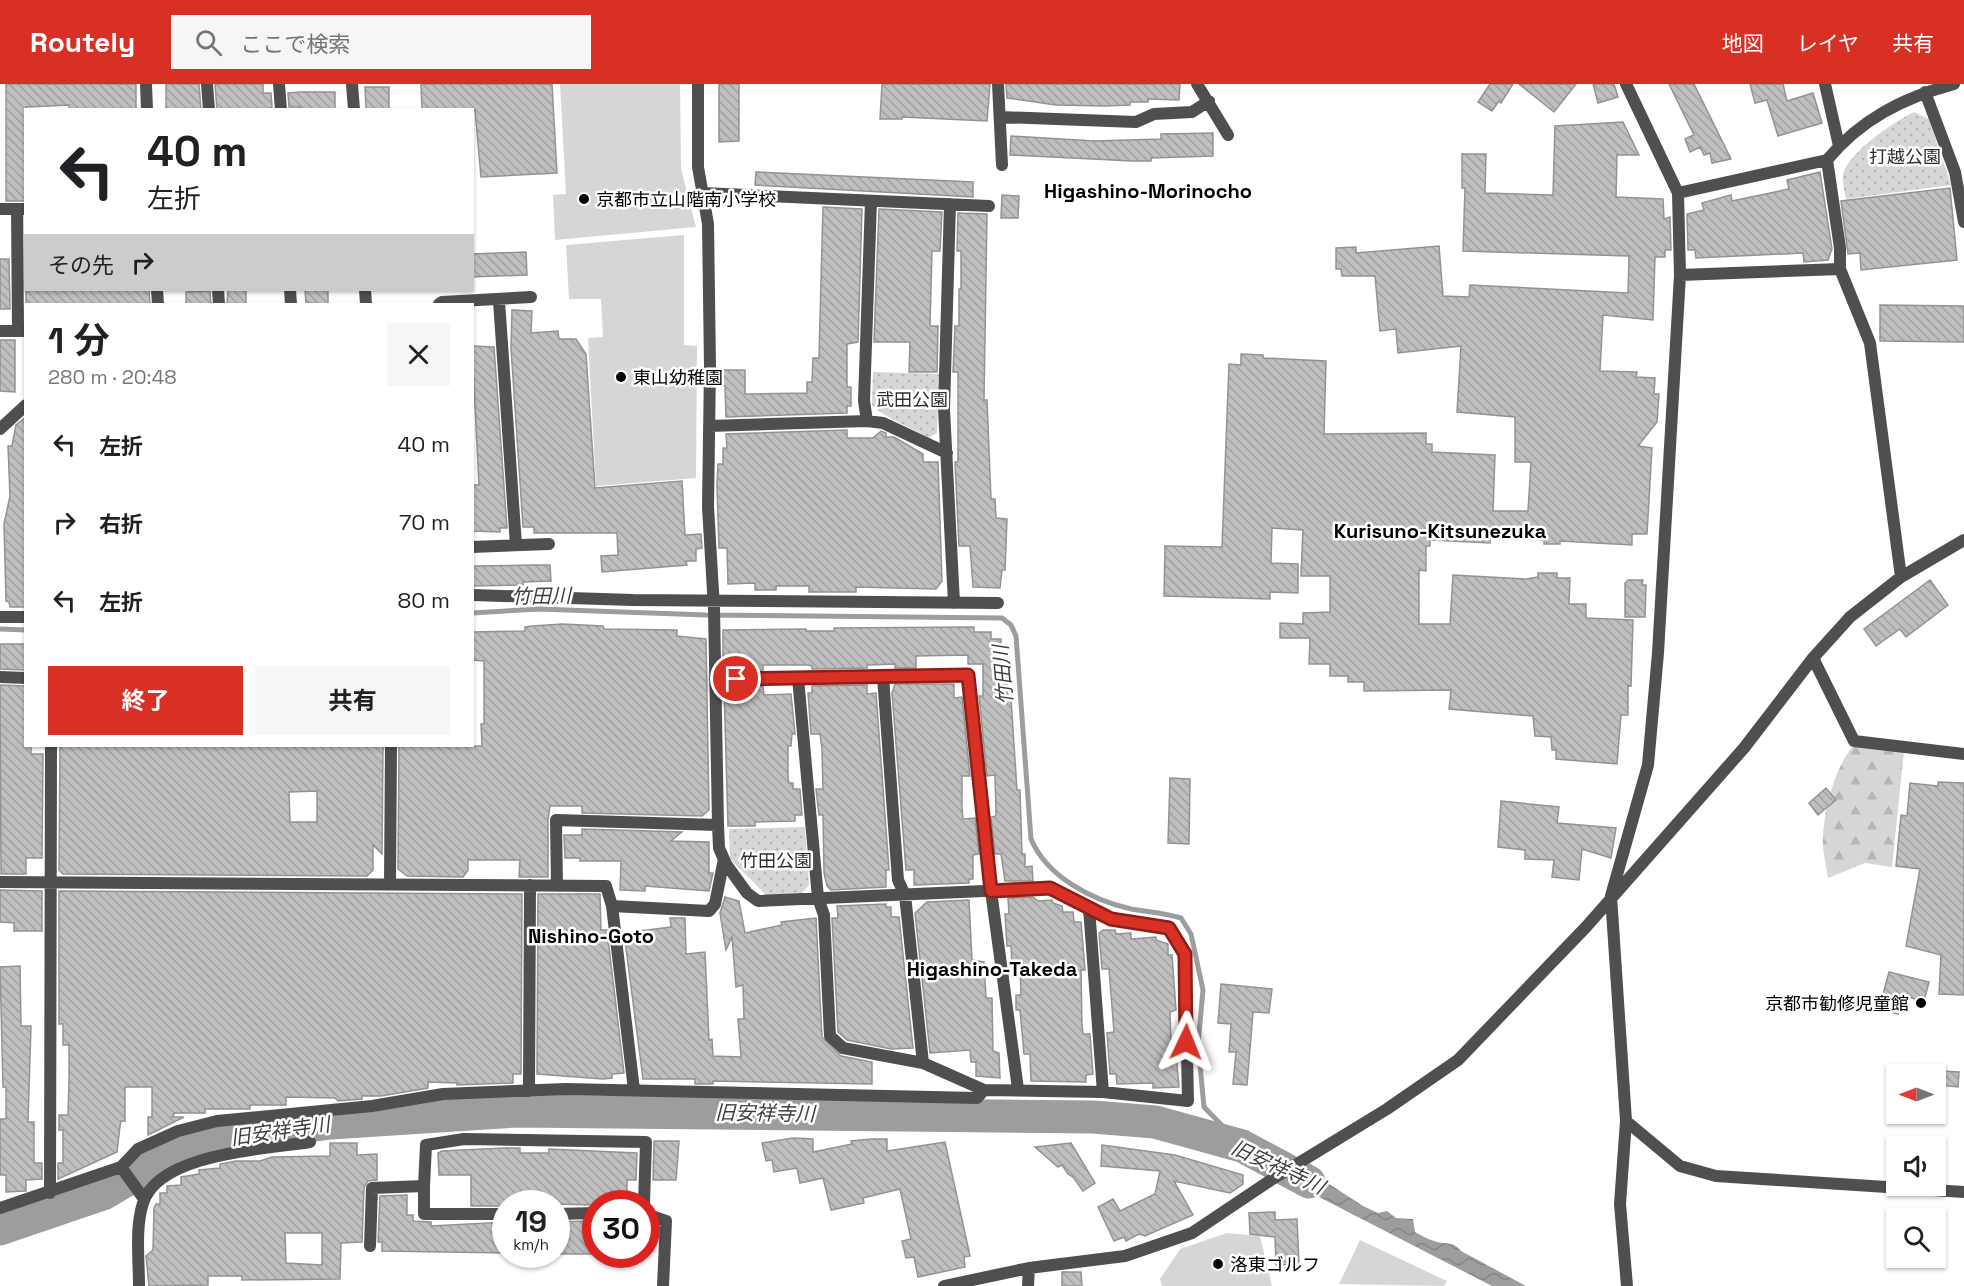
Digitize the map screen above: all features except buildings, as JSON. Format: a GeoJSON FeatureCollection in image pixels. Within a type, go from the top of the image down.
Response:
{"type":"FeatureCollection","features":[{"type":"Feature","properties":{"kind":"street"},"geometry":{"type":"LineString","coordinates":[[146,84],[147,108]]}},
{"type":"Feature","properties":{"kind":"street"},"geometry":{"type":"LineString","coordinates":[[207,84],[209,108]]}},
{"type":"Feature","properties":{"kind":"street"},"geometry":{"type":"LineString","coordinates":[[279,84],[280,108]]}},
{"type":"Feature","properties":{"kind":"street"},"geometry":{"type":"LineString","coordinates":[[352,84],[354,108]]}},
{"type":"Feature","properties":{"kind":"street"},"geometry":{"type":"LineString","coordinates":[[698,84],[698,167],[708,224],[708,507],[714,604],[719,849],[747,893],[758,901],[818,898],[904,895],[1050,888],[1111,919],[1169,928],[1185,954],[1188,1101],[1103,1092],[984,1090],[923,1063],[843,1048],[830,1036],[824,915],[818,898],[798,678]]}},
{"type":"Feature","properties":{"kind":"street"},"geometry":{"type":"LineString","coordinates":[[998,84],[1002,165]]}},
{"type":"Feature","properties":{"kind":"street"},"geometry":{"type":"LineString","coordinates":[[1197,84],[1228,135]]}},
{"type":"Feature","properties":{"kind":"street"},"geometry":{"type":"LineString","coordinates":[[1626,84],[1678,193],[1680,275],[1658,641],[1648,765],[1611,896],[1626,1121],[1620,1204],[1627,1286]]}},
{"type":"Feature","properties":{"kind":"street"},"geometry":{"type":"LineString","coordinates":[[1825,84],[1839,146]]}},
{"type":"Feature","properties":{"kind":"street"},"geometry":{"type":"LineString","coordinates":[[1678,193],[1827,160],[1839,146],[1877,116],[1912,96],[1954,84]]}},
{"type":"Feature","properties":{"kind":"street"},"geometry":{"type":"LineString","coordinates":[[1925,92],[1955,172],[1964,222]]}},
{"type":"Feature","properties":{"kind":"street"},"geometry":{"type":"LineString","coordinates":[[1000,117],[1136,122],[1154,114],[1192,112],[1209,101]]}},
{"type":"Feature","properties":{"kind":"street"},"geometry":{"type":"LineString","coordinates":[[1827,160],[1840,248],[1840,269],[1869,343],[1901,577]]}},
{"type":"Feature","properties":{"kind":"street"},"geometry":{"type":"LineString","coordinates":[[702,193],[988,206]]}},
{"type":"Feature","properties":{"kind":"street"},"geometry":{"type":"LineString","coordinates":[[867,421],[864,401],[871,201]]}},
{"type":"Feature","properties":{"kind":"street"},"geometry":{"type":"LineString","coordinates":[[950,204],[944,409],[954,603]]}},
{"type":"Feature","properties":{"kind":"street"},"geometry":{"type":"LineString","coordinates":[[0,209],[21,209],[22,331],[0,331]]}},
{"type":"Feature","properties":{"kind":"street"},"geometry":{"type":"LineString","coordinates":[[1680,275],[1840,269]]}},
{"type":"Feature","properties":{"kind":"street"},"geometry":{"type":"LineString","coordinates":[[440,303],[531,297]]}},
{"type":"Feature","properties":{"kind":"street"},"geometry":{"type":"LineString","coordinates":[[499,300],[516,545]]}},
{"type":"Feature","properties":{"kind":"street"},"geometry":{"type":"LineString","coordinates":[[0,429],[24,407]]}},
{"type":"Feature","properties":{"kind":"street"},"geometry":{"type":"LineString","coordinates":[[709,426],[867,421],[883,423],[947,453]]}},
{"type":"Feature","properties":{"kind":"street"},"geometry":{"type":"LineString","coordinates":[[944,1286],[1029,1269],[1125,1256],[1192,1233],[1271,1180],[1387,1109],[1458,1060],[1586,927],[1744,748],[1813,658],[1850,617],[1901,577],[1964,540]]}},
{"type":"Feature","properties":{"kind":"street"},"geometry":{"type":"LineString","coordinates":[[474,547],[549,544]]}},
{"type":"Feature","properties":{"kind":"street"},"geometry":{"type":"LineString","coordinates":[[474,595],[714,604],[998,603]]}},
{"type":"Feature","properties":{"kind":"street"},"geometry":{"type":"LineString","coordinates":[[0,617],[24,617]]}},
{"type":"Feature","properties":{"kind":"street"},"geometry":{"type":"LineString","coordinates":[[1813,658],[1854,741],[1964,754]]}},
{"type":"Feature","properties":{"kind":"street"},"geometry":{"type":"LineString","coordinates":[[715,679],[968,675],[991,891],[1018,1089]]}},
{"type":"Feature","properties":{"kind":"street"},"geometry":{"type":"LineString","coordinates":[[0,677],[24,678]]}},
{"type":"Feature","properties":{"kind":"street"},"geometry":{"type":"LineString","coordinates":[[883,677],[898,880],[904,895],[923,1063]]}},
{"type":"Feature","properties":{"kind":"street"},"geometry":{"type":"LineString","coordinates":[[50,1193],[51,747]]}},
{"type":"Feature","properties":{"kind":"street"},"geometry":{"type":"LineString","coordinates":[[390,884],[391,747]]}},
{"type":"Feature","properties":{"kind":"street"},"geometry":{"type":"LineString","coordinates":[[557,886],[556,820],[717,825]]}},
{"type":"Feature","properties":{"kind":"street"},"geometry":{"type":"LineString","coordinates":[[612,906],[708,912],[715,904],[724,859]]}},
{"type":"Feature","properties":{"kind":"street"},"geometry":{"type":"LineString","coordinates":[[0,882],[606,886],[612,906],[634,1090]]}},
{"type":"Feature","properties":{"kind":"street"},"geometry":{"type":"LineString","coordinates":[[529,1091],[530,885]]}},
{"type":"Feature","properties":{"kind":"street"},"geometry":{"type":"LineString","coordinates":[[1089,908],[1103,1092]]}},
{"type":"Feature","properties":{"kind":"street"},"geometry":{"type":"LineString","coordinates":[[0,1208],[122,1168],[138,1149],[178,1131],[217,1121],[372,1106],[443,1094],[634,1090],[977,1098],[984,1090]]}},
{"type":"Feature","properties":{"kind":"street"},"geometry":{"type":"LineString","coordinates":[[1626,1121],[1680,1166],[1716,1176],[1964,1192]]}},
{"type":"Feature","properties":{"kind":"street"},"geometry":{"type":"LineString","coordinates":[[492,1214],[424,1214],[426,1145],[464,1139],[646,1142],[644,1190]]}},
{"type":"Feature","properties":{"kind":"street"},"geometry":{"type":"LineString","coordinates":[[139,1286],[139,1217],[144,1199],[160,1180],[182,1166],[202,1159],[310,1143]]}},
{"type":"Feature","properties":{"kind":"street"},"geometry":{"type":"LineString","coordinates":[[122,1168],[144,1199]]}},
{"type":"Feature","properties":{"kind":"street"},"geometry":{"type":"LineString","coordinates":[[370,1246],[372,1188],[424,1186]]}},
{"type":"Feature","properties":{"kind":"street"},"geometry":{"type":"LineString","coordinates":[[660,1219],[666,1221],[663,1286]]}},
{"type":"Feature","properties":{"kind":"street"},"geometry":{"type":"LineString","coordinates":[[1028,1286],[1029,1269]]}},
{"type":"Feature","properties":{"kind":"green space"},"geometry":{"type":"Polygon","coordinates":[[[560,84],[680,84],[681,169],[696,227],[555,240],[553,195],[566,194],[560,84]]]}},
{"type":"Feature","properties":{"kind":"green space","name":"打越公園"},"geometry":{"type":"Polygon","coordinates":[[[1914,112],[1929,119],[1951,185],[1846,199],[1843,175],[1853,157],[1884,130],[1914,112]]]}},
{"type":"Feature","properties":{"kind":"green space"},"geometry":{"type":"Polygon","coordinates":[[[684,235],[684,345],[697,346],[696,478],[596,486],[588,338],[603,337],[601,299],[569,299],[566,245],[684,235]]]}},
{"type":"Feature","properties":{"kind":"green space","name":"武田公園"},"geometry":{"type":"Polygon","coordinates":[[[873,372],[939,374],[937,433],[928,438],[885,415],[872,405],[873,372]]]}},
{"type":"Feature","properties":{"kind":"green space"},"geometry":{"type":"Polygon","coordinates":[[[1855,744],[1904,751],[1892,867],[1865,863],[1828,878],[1823,841],[1826,813],[1837,774],[1848,752],[1855,744]]]}},
{"type":"Feature","properties":{"kind":"green space","name":"竹田公園"},"geometry":{"type":"Polygon","coordinates":[[[805,827],[809,885],[802,893],[766,895],[730,859],[729,829],[805,827]]]}},
{"type":"Feature","properties":{"kind":"green space","name":"洛東ゴルフ"},"geometry":{"type":"Polygon","coordinates":[[[1227,1233],[1260,1236],[1272,1286],[1162,1286],[1160,1279],[1180,1249],[1227,1233]]]}},
{"type":"Feature","properties":{"kind":"green space"},"geometry":{"type":"Polygon","coordinates":[[[1360,1240],[1447,1281],[1444,1286],[1339,1284],[1360,1240]]]}},
{"type":"Feature","properties":{"kind":"water"},"geometry":{"type":"Polygon","coordinates":[[[1280,1152],[1363,1206],[1378,1213],[1387,1211],[1396,1218],[1413,1219],[1415,1232],[1431,1240],[1455,1245],[1461,1251],[1526,1286],[1492,1286],[1261,1167],[1280,1152]]]}},
{"type":"Feature","properties":{"kind":"waterway"},"geometry":{"type":"LineString","coordinates":[[111,291],[112,303]]}},
{"type":"Feature","properties":{"kind":"waterway","name":"竹田川"},"geometry":{"type":"LineString","coordinates":[[474,613],[539,609],[706,615],[1002,618],[1011,625],[1016,636],[1031,839],[1038,853],[1048,865],[1072,885],[1086,893],[1131,909],[1181,918],[1191,934],[1203,990],[1198,1044],[1204,1107],[1242,1146]]}},
{"type":"Feature","properties":{"kind":"waterway","name":"竹田川"},"geometry":{"type":"LineString","coordinates":[[0,629],[24,630]]}},
{"type":"Feature","properties":{"kind":"waterway","name":"旧安祥寺川"},"geometry":{"type":"LineString","coordinates":[[0,1229],[103,1194],[142,1171],[154,1160],[200,1142],[330,1123],[516,1111],[1093,1117],[1155,1122],[1242,1146],[1309,1182]]}},
{"type":"Feature","properties":{"kind":"place","name":"京都市立山階南小学校"},"geometry":{"type":"Point","coordinates":[584,199]}},
{"type":"Feature","properties":{"kind":"place","name":"東山幼稚園"},"geometry":{"type":"Point","coordinates":[621,377]}},
{"type":"Feature","properties":{"kind":"place","name":"京都市勧修児童館"},"geometry":{"type":"Point","coordinates":[1921,1003]}},
{"type":"Feature","properties":{"kind":"place","name":"洛東ゴルフ"},"geometry":{"type":"Point","coordinates":[1218,1264]}},
{"type":"Feature","properties":{"kind":"district","name":"Higashino-Morinocho"},"geometry":{"type":"Point","coordinates":[1148,191]}},
{"type":"Feature","properties":{"kind":"district","name":"Kurisuno-Kitsunezuka"},"geometry":{"type":"Point","coordinates":[1440,531]}},
{"type":"Feature","properties":{"kind":"district","name":"Nishino-Goto"},"geometry":{"type":"Point","coordinates":[591,936]}},
{"type":"Feature","properties":{"kind":"district","name":"Higashino-Takeda"},"geometry":{"type":"Point","coordinates":[992,969]}},
{"type":"Feature","properties":{"kind":"route"},"geometry":{"type":"LineString","coordinates":[[736,679],[968,675],[991,891],[1050,888],[1111,919],[1169,928],[1185,954],[1186,1042]]}}]}
